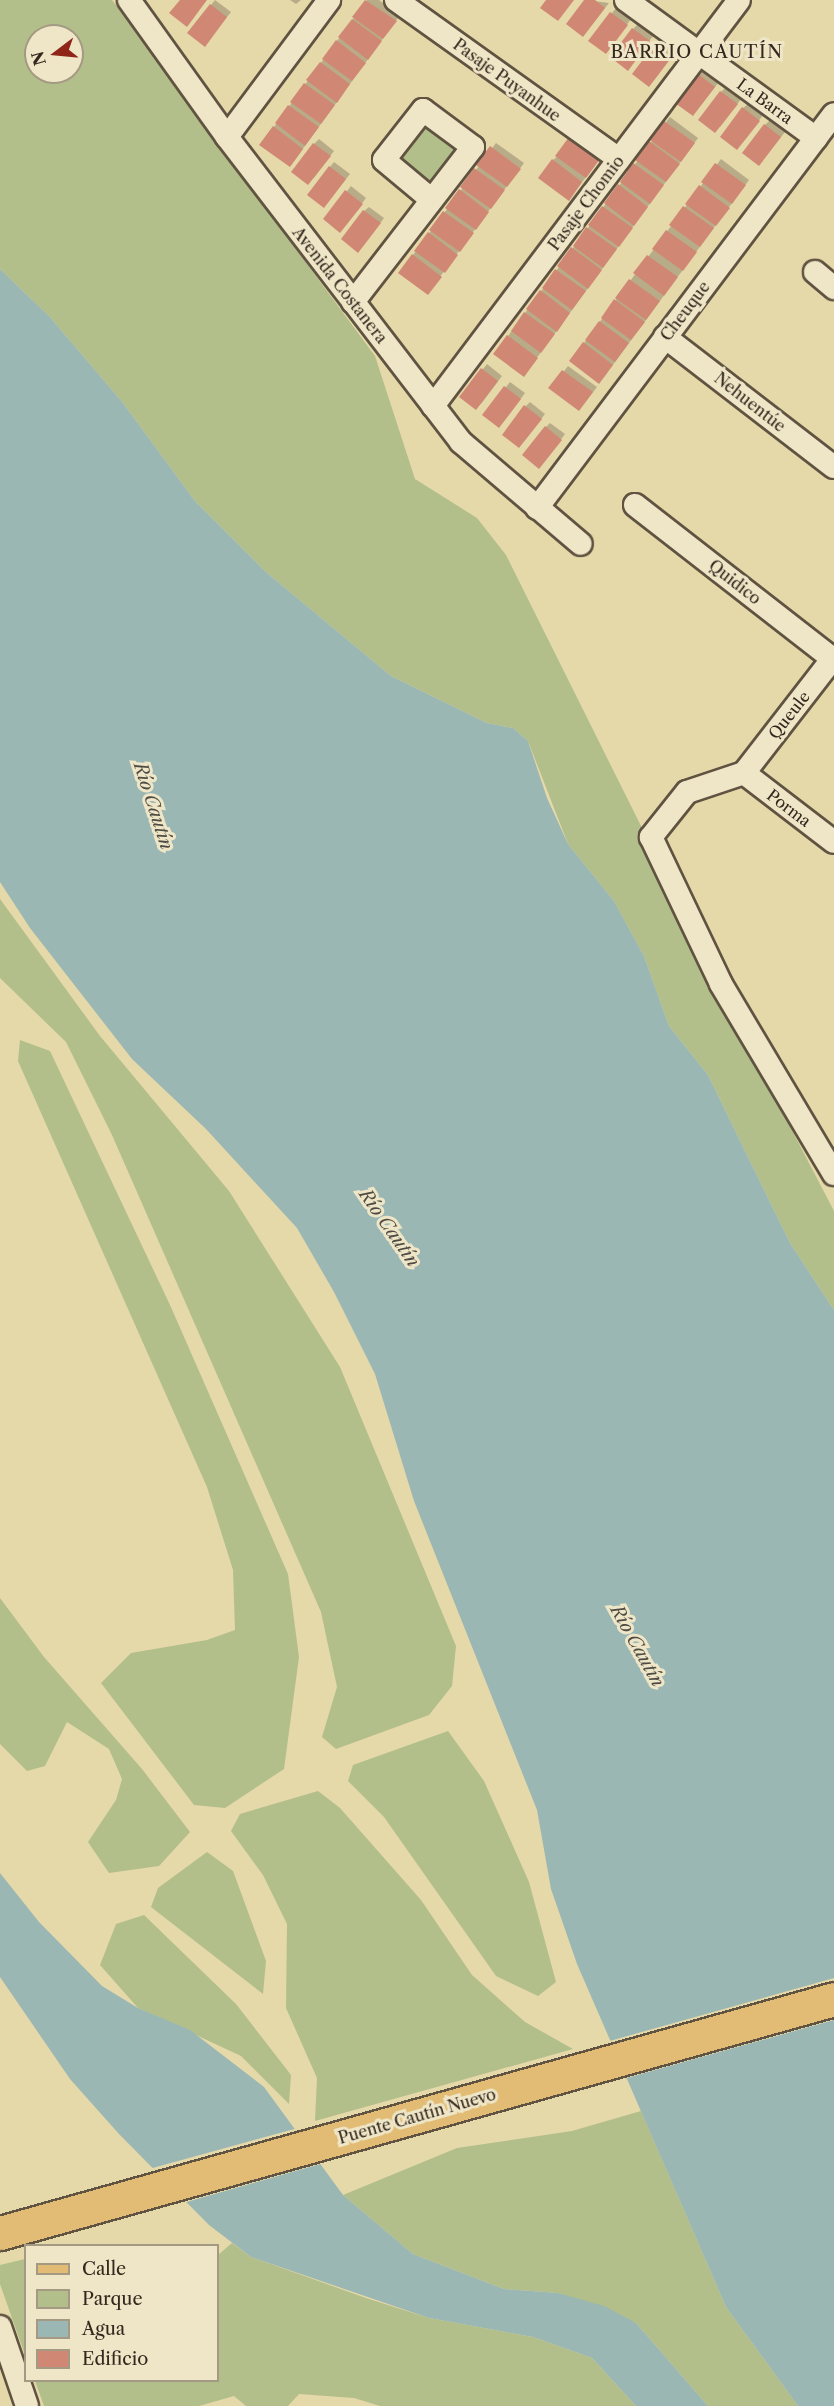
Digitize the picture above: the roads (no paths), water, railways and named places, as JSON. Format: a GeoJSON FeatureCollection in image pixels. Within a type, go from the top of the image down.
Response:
{"type":"FeatureCollection","features":[{"type":"Feature","properties":{"kind":"main road","name":"Puente Cautín Nuevo"},"geometry":{"type":"LineString","coordinates":[[0,2232],[834,1999]]}},
{"type":"Feature","properties":{"kind":"street","name":"Avenida Costanera"},"geometry":{"type":"LineString","coordinates":[[129,0],[226,137],[461,442],[581,544]]}},
{"type":"Feature","properties":{"kind":"street"},"geometry":{"type":"LineString","coordinates":[[226,137],[329,0]]}},
{"type":"Feature","properties":{"kind":"street","name":"Pasaje Puyanhue"},"geometry":{"type":"LineString","coordinates":[[396,0],[619,159]]}},
{"type":"Feature","properties":{"kind":"street","name":"La Barra"},"geometry":{"type":"LineString","coordinates":[[626,0],[816,138]]}},
{"type":"Feature","properties":{"kind":"street","name":"Pasaje Chomio"},"geometry":{"type":"LineString","coordinates":[[433,406],[739,0]]}},
{"type":"Feature","properties":{"kind":"street","name":"Cheuque"},"geometry":{"type":"LineString","coordinates":[[537,508],[834,114]]}},
{"type":"Feature","properties":{"kind":"street"},"geometry":{"type":"LineString","coordinates":[[353,302],[432,200]]}},
{"type":"Feature","properties":{"kind":"street"},"geometry":{"type":"LineString","coordinates":[[814,272],[834,288]]}},
{"type":"Feature","properties":{"kind":"street","name":"Nehuentúe"},"geometry":{"type":"LineString","coordinates":[[665,338],[834,467]]}},
{"type":"Feature","properties":{"kind":"street","name":"Quidico"},"geometry":{"type":"LineString","coordinates":[[636,505],[834,658]]}},
{"type":"Feature","properties":{"kind":"street","name":"Queule"},"geometry":{"type":"LineString","coordinates":[[744,773],[834,658]]}},
{"type":"Feature","properties":{"kind":"street"},"geometry":{"type":"LineString","coordinates":[[744,773],[687,792],[651,837],[721,984],[834,1174]]}},
{"type":"Feature","properties":{"kind":"street","name":"Porma"},"geometry":{"type":"LineString","coordinates":[[744,773],[834,842]]}},
{"type":"Feature","properties":{"kind":"street"},"geometry":{"type":"LineString","coordinates":[[0,2327],[27,2406]]}},
{"type":"Feature","properties":{"kind":"water","name":"Río Cautín"},"geometry":{"type":"Polygon","coordinates":[[[0,269],[50,317],[123,403],[195,501],[266,572],[391,676],[487,723],[513,728],[528,741],[547,798],[568,844],[614,901],[644,956],[669,1026],[708,1075],[790,1243],[834,1310],[834,2406],[798,2406],[726,2307],[577,1964],[551,1889],[537,1810],[414,1501],[375,1374],[334,1292],[297,1228],[206,1129],[132,1059],[30,928],[0,882],[0,269]]]}},
{"type":"Feature","properties":{"kind":"water"},"geometry":{"type":"Polygon","coordinates":[[[0,1873],[39,1922],[102,1986],[138,2008],[190,2030],[264,2087],[343,2195],[413,2254],[504,2289],[558,2293],[604,2306],[636,2323],[708,2406],[636,2406],[592,2358],[533,2337],[429,2318],[251,2257],[209,2225],[119,2134],[70,2079],[0,1977],[0,1873]]]}},
{"type":"Feature","properties":{"kind":"district","name":"BARRIO CAUTÍN"},"geometry":{"type":"Point","coordinates":[697,52]}}]}
